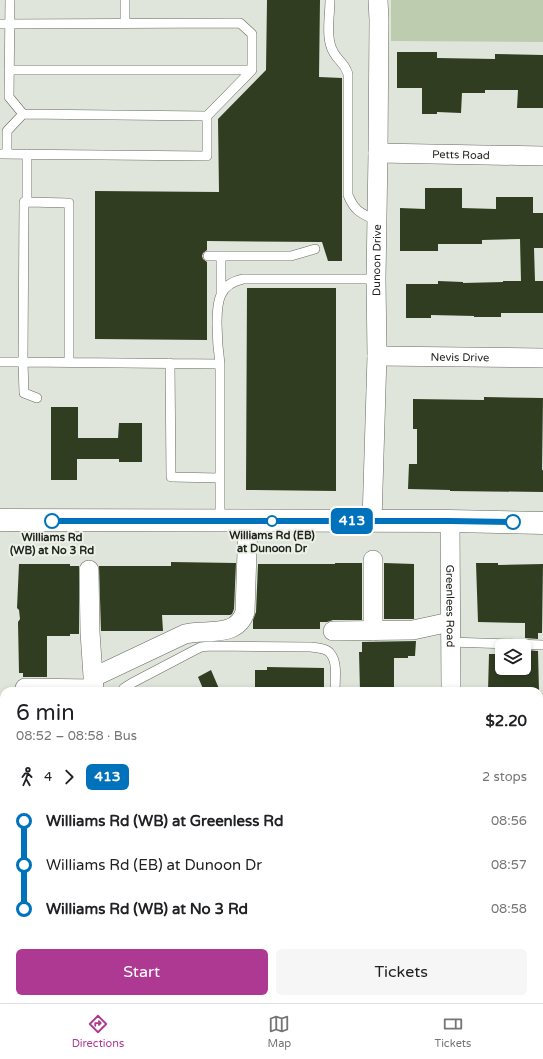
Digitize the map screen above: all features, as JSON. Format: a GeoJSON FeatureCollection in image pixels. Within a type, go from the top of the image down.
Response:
{"type":"FeatureCollection","features":[{"type":"Feature","properties":{"kind":"street","name":"Dunoon Drive"},"geometry":{"type":"LineString","coordinates":[[372,521],[377,356],[376,279],[378,0]]}},
{"type":"Feature","properties":{"kind":"street","name":"Petts Road"},"geometry":{"type":"LineString","coordinates":[[378,153],[543,156]]}},
{"type":"Feature","properties":{"kind":"street","name":"Nevis Drive"},"geometry":{"type":"LineString","coordinates":[[377,356],[543,358]]}},
{"type":"Feature","properties":{"kind":"street"},"geometry":{"type":"LineString","coordinates":[[0,520],[450,521],[543,523]]}},
{"type":"Feature","properties":{"kind":"street"},"geometry":{"type":"LineString","coordinates":[[47,687],[94,685],[185,634],[225,630],[238,624],[243,619],[245,612],[248,521]]}},
{"type":"Feature","properties":{"kind":"street","name":"Greenlees Road"},"geometry":{"type":"LineString","coordinates":[[450,521],[451,687]]}},
{"type":"Feature","properties":{"kind":"street"},"geometry":{"type":"LineString","coordinates":[[373,560],[373,631]]}},
{"type":"Feature","properties":{"kind":"street"},"geometry":{"type":"LineString","coordinates":[[89,570],[90,632],[94,685]]}},
{"type":"Feature","properties":{"kind":"street"},"geometry":{"type":"LineString","coordinates":[[333,631],[413,630],[450,622]]}},
{"type":"Feature","properties":{"kind":"lane"},"geometry":{"type":"LineString","coordinates":[[10,0],[9,97],[23,114]]}},
{"type":"Feature","properties":{"kind":"lane"},"geometry":{"type":"LineString","coordinates":[[125,0],[125,23]]}},
{"type":"Feature","properties":{"kind":"lane"},"geometry":{"type":"LineString","coordinates":[[330,0],[329,39],[334,53],[345,66],[348,74],[348,195],[352,206],[361,213],[377,221]]}},
{"type":"Feature","properties":{"kind":"lane"},"geometry":{"type":"LineString","coordinates":[[0,24],[240,23],[252,34],[252,70],[207,116],[207,156],[4,154],[7,131],[23,114],[207,116]]}},
{"type":"Feature","properties":{"kind":"lane"},"geometry":{"type":"LineString","coordinates":[[10,70],[252,70]]}},
{"type":"Feature","properties":{"kind":"lane"},"geometry":{"type":"LineString","coordinates":[[27,154],[27,202],[24,202],[24,393],[37,398]]}},
{"type":"Feature","properties":{"kind":"lane"},"geometry":{"type":"LineString","coordinates":[[27,202],[69,203],[69,362]]}},
{"type":"Feature","properties":{"kind":"lane"},"geometry":{"type":"LineString","coordinates":[[208,256],[291,256],[315,249]]}},
{"type":"Feature","properties":{"kind":"lane"},"geometry":{"type":"LineString","coordinates":[[221,256],[221,294]]}},
{"type":"Feature","properties":{"kind":"lane"},"geometry":{"type":"LineString","coordinates":[[220,521],[220,364],[217,342],[217,315],[218,301],[221,294],[230,284],[243,279],[376,279]]}},
{"type":"Feature","properties":{"kind":"lane"},"geometry":{"type":"LineString","coordinates":[[0,362],[220,364]]}},
{"type":"Feature","properties":{"kind":"lane"},"geometry":{"type":"LineString","coordinates":[[170,363],[171,477],[220,478]]}},
{"type":"Feature","properties":{"kind":"lane"},"geometry":{"type":"LineString","coordinates":[[450,642],[543,645]]}},
{"type":"Feature","properties":{"kind":"lane"},"geometry":{"type":"LineString","coordinates":[[127,687],[186,654],[201,647],[210,646],[311,647],[323,649],[329,652],[334,662],[335,687]]}},
{"type":"Feature","properties":{"kind":"green space"},"geometry":{"type":"Polygon","coordinates":[[[391,0],[543,0],[543,42],[391,41],[391,0]]]}},
{"type":"Feature","properties":{"kind":"building"},"geometry":{"type":"Polygon","coordinates":[[[267,0],[320,0],[319,77],[342,78],[342,261],[328,261],[322,242],[207,241],[207,250],[202,256],[207,262],[207,340],[95,339],[95,191],[219,192],[218,119],[266,70],[267,0]]]}},
{"type":"Feature","properties":{"kind":"building"},"geometry":{"type":"Polygon","coordinates":[[[397,52],[437,52],[437,58],[495,59],[495,54],[543,55],[543,108],[517,108],[518,90],[485,90],[485,93],[462,93],[461,113],[437,112],[437,114],[422,114],[422,88],[397,88],[397,52]]]}},
{"type":"Feature","properties":{"kind":"building"},"geometry":{"type":"Polygon","coordinates":[[[425,188],[462,188],[462,208],[496,209],[496,197],[533,197],[533,213],[543,213],[543,248],[534,248],[535,281],[543,281],[543,313],[501,313],[501,317],[431,315],[431,318],[406,318],[406,284],[438,284],[438,281],[463,283],[521,281],[520,239],[482,240],[482,244],[438,244],[438,251],[400,251],[400,208],[425,209],[425,188]]]}},
{"type":"Feature","properties":{"kind":"building"},"geometry":{"type":"Polygon","coordinates":[[[247,288],[336,288],[336,491],[246,490],[247,288]]]}},
{"type":"Feature","properties":{"kind":"building"},"geometry":{"type":"Polygon","coordinates":[[[484,397],[543,398],[543,492],[408,489],[409,464],[417,464],[417,429],[413,429],[413,399],[484,400],[484,397]]]}},
{"type":"Feature","properties":{"kind":"building"},"geometry":{"type":"Polygon","coordinates":[[[51,407],[78,407],[78,438],[118,438],[119,423],[142,423],[142,462],[119,462],[119,459],[77,459],[77,480],[51,480],[51,407]]]}},
{"type":"Feature","properties":{"kind":"building"},"geometry":{"type":"Polygon","coordinates":[[[171,562],[236,563],[234,609],[232,614],[162,615],[163,631],[101,631],[99,566],[171,566],[171,562]]]}},
{"type":"Feature","properties":{"kind":"building"},"geometry":{"type":"Polygon","coordinates":[[[362,563],[362,620],[333,620],[320,622],[320,629],[253,629],[253,620],[256,612],[258,564],[362,563]]]}},
{"type":"Feature","properties":{"kind":"building"},"geometry":{"type":"Polygon","coordinates":[[[384,563],[414,564],[414,619],[384,619],[384,563]]]}},
{"type":"Feature","properties":{"kind":"building"},"geometry":{"type":"Polygon","coordinates":[[[476,563],[498,563],[498,565],[543,564],[542,633],[538,633],[538,639],[525,638],[525,623],[478,622],[476,563]]]}},
{"type":"Feature","properties":{"kind":"building"},"geometry":{"type":"Polygon","coordinates":[[[19,564],[70,564],[70,566],[79,566],[79,634],[70,634],[70,636],[47,636],[47,677],[23,677],[23,673],[19,673],[18,622],[20,619],[19,610],[17,608],[19,564]]]}},
{"type":"Feature","properties":{"kind":"building"},"geometry":{"type":"Polygon","coordinates":[[[416,641],[415,656],[408,656],[408,658],[394,658],[394,687],[360,687],[359,652],[362,652],[362,642],[416,641]]]}},
{"type":"Feature","properties":{"kind":"building"},"geometry":{"type":"Polygon","coordinates":[[[531,650],[538,651],[539,687],[488,687],[489,654],[495,654],[495,675],[531,675],[531,650]]]}},
{"type":"Feature","properties":{"kind":"building"},"geometry":{"type":"Polygon","coordinates":[[[267,667],[324,668],[324,687],[255,687],[255,670],[267,670],[267,667]]]}},
{"type":"Feature","properties":{"kind":"building"},"geometry":{"type":"Polygon","coordinates":[[[211,670],[218,687],[202,687],[198,677],[211,670]]]}},
{"type":"Feature","properties":{"kind":"bus line","name":"413"},"geometry":{"type":"LineString","coordinates":[[52,521],[513,522]]}},
{"type":"Feature","properties":{"kind":"place","name":"Williams Rd (WB) at No 3 Rd"},"geometry":{"type":"Point","coordinates":[52,521]}},
{"type":"Feature","properties":{"kind":"place","name":"Williams Rd (EB) at Dunoon Dr"},"geometry":{"type":"Point","coordinates":[272,521]}}]}
